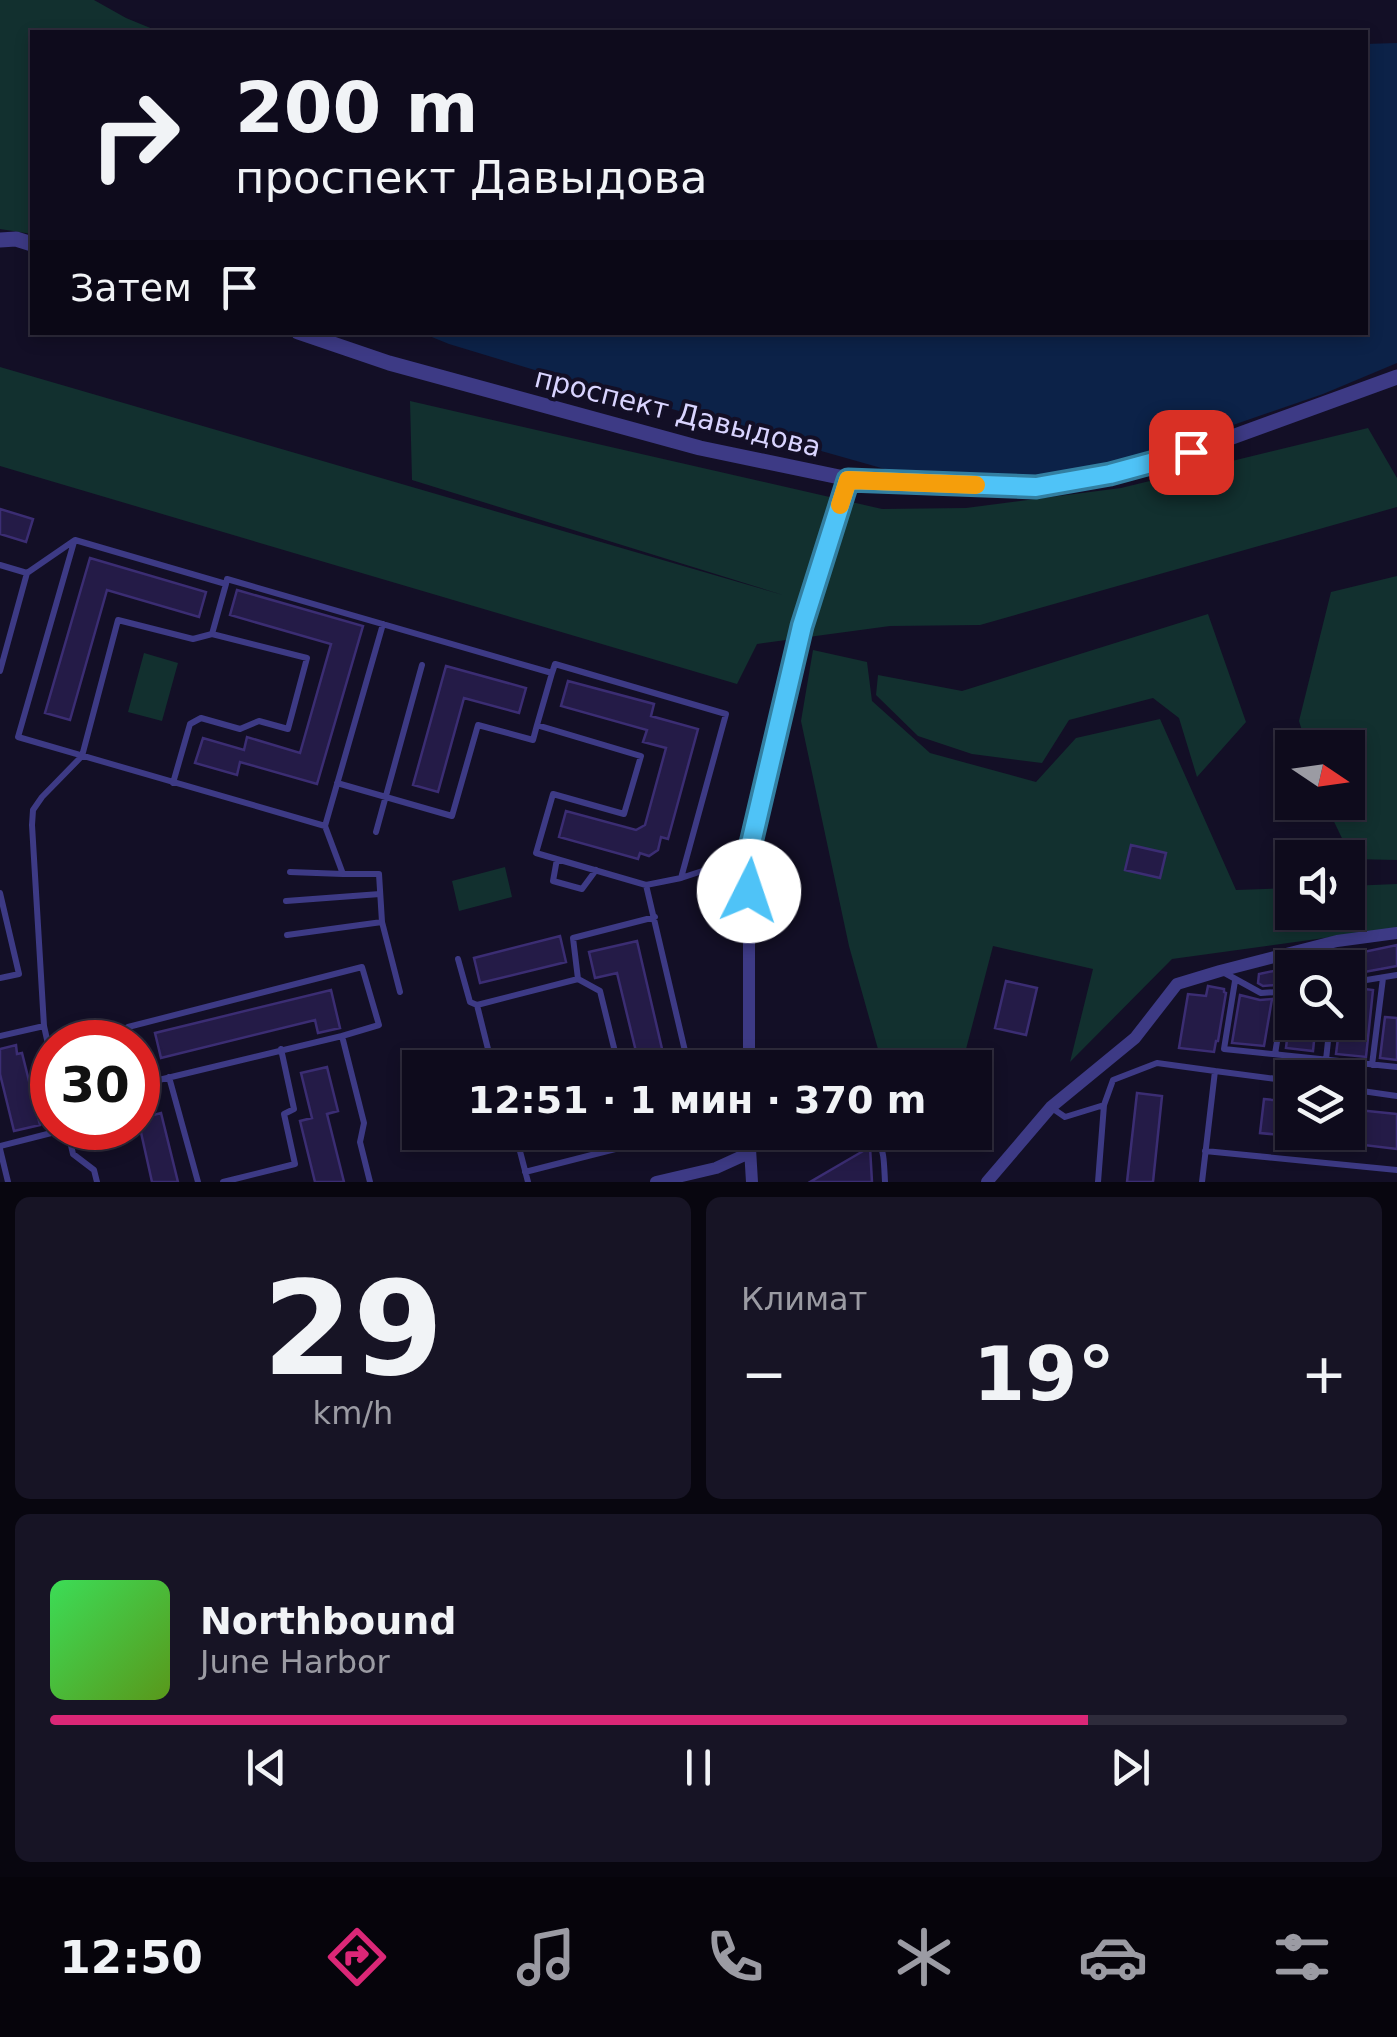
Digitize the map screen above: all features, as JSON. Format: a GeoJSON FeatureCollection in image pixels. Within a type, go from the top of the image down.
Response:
{"type":"FeatureCollection","features":[{"type":"Feature","properties":{"kind":"street"},"geometry":{"type":"LineString","coordinates":[[0,240],[30,243]]}},
{"type":"Feature","properties":{"kind":"street","name":"проспект Давыдова"},"geometry":{"type":"LineString","coordinates":[[307,335],[389,363],[700,448],[848,480],[1036,487],[1110,474],[1191,452],[1397,376]]}},
{"type":"Feature","properties":{"kind":"street"},"geometry":{"type":"LineString","coordinates":[[749,1050],[748,856],[802,626],[848,480]]}},
{"type":"Feature","properties":{"kind":"street"},"geometry":{"type":"LineString","coordinates":[[987,1182],[1051,1108],[1135,1038],[1177,984],[1338,942],[1397,933]]}},
{"type":"Feature","properties":{"kind":"street"},"geometry":{"type":"LineString","coordinates":[[656,1182],[716,1168],[749,1152],[752,1182]]}},
{"type":"Feature","properties":{"kind":"lane"},"geometry":{"type":"LineString","coordinates":[[75,540],[18,738],[324,826]]}},
{"type":"Feature","properties":{"kind":"lane"},"geometry":{"type":"LineString","coordinates":[[0,671],[27,572],[75,540],[226,584]]}},
{"type":"Feature","properties":{"kind":"lane"},"geometry":{"type":"LineString","coordinates":[[0,565],[27,572]]}},
{"type":"Feature","properties":{"kind":"lane"},"geometry":{"type":"LineString","coordinates":[[212,634],[227,578],[552,673]]}},
{"type":"Feature","properties":{"kind":"lane"},"geometry":{"type":"LineString","coordinates":[[44,1020],[34,810],[82,756],[118,620],[193,639],[212,634],[307,658],[288,729],[260,721],[240,729],[201,718],[190,724],[173,782]]}},
{"type":"Feature","properties":{"kind":"lane"},"geometry":{"type":"LineString","coordinates":[[343,874],[324,826],[383,624]]}},
{"type":"Feature","properties":{"kind":"lane"},"geometry":{"type":"LineString","coordinates":[[337,783],[452,816],[478,724],[533,740],[555,664],[726,714],[681,878]]}},
{"type":"Feature","properties":{"kind":"lane"},"geometry":{"type":"LineString","coordinates":[[376,832],[422,666]]}},
{"type":"Feature","properties":{"kind":"lane"},"geometry":{"type":"LineString","coordinates":[[537,726],[641,756],[624,814],[553,794],[536,853],[646,885],[748,856]]}},
{"type":"Feature","properties":{"kind":"lane"},"geometry":{"type":"LineString","coordinates":[[557,859],[553,881],[582,888],[596,870]]}},
{"type":"Feature","properties":{"kind":"lane"},"geometry":{"type":"LineString","coordinates":[[290,872],[380,874],[382,922],[400,992]]}},
{"type":"Feature","properties":{"kind":"lane"},"geometry":{"type":"LineString","coordinates":[[646,885],[685,1050]]}},
{"type":"Feature","properties":{"kind":"lane"},"geometry":{"type":"LineString","coordinates":[[0,893],[19,974],[0,978]]}},
{"type":"Feature","properties":{"kind":"lane"},"geometry":{"type":"LineString","coordinates":[[286,901],[380,894]]}},
{"type":"Feature","properties":{"kind":"lane"},"geometry":{"type":"LineString","coordinates":[[578,979],[573,938],[654,917]]}},
{"type":"Feature","properties":{"kind":"lane"},"geometry":{"type":"LineString","coordinates":[[286,934],[382,922]]}},
{"type":"Feature","properties":{"kind":"lane"},"geometry":{"type":"LineString","coordinates":[[458,959],[470,1002],[477,1005],[578,979],[600,991],[615,1050]]}},
{"type":"Feature","properties":{"kind":"lane"},"geometry":{"type":"LineString","coordinates":[[155,1020],[362,967],[379,1025],[160,1079]]}},
{"type":"Feature","properties":{"kind":"lane"},"geometry":{"type":"LineString","coordinates":[[1220,970],[1261,994],[1275,993]]}},
{"type":"Feature","properties":{"kind":"lane"},"geometry":{"type":"LineString","coordinates":[[1365,981],[1397,975]]}},
{"type":"Feature","properties":{"kind":"lane"},"geometry":{"type":"LineString","coordinates":[[1372,1065],[1383,978]]}},
{"type":"Feature","properties":{"kind":"lane"},"geometry":{"type":"LineString","coordinates":[[1235,981],[1224,1049],[1326,1060],[1328,1040]]}},
{"type":"Feature","properties":{"kind":"lane"},"geometry":{"type":"LineString","coordinates":[[477,1005],[487,1050]]}},
{"type":"Feature","properties":{"kind":"lane"},"geometry":{"type":"LineString","coordinates":[[0,1036],[30,1029]]}},
{"type":"Feature","properties":{"kind":"lane"},"geometry":{"type":"LineString","coordinates":[[342,1036],[364,1124],[360,1142],[370,1182]]}},
{"type":"Feature","properties":{"kind":"lane"},"geometry":{"type":"LineString","coordinates":[[1275,1054],[1278,1040]]}},
{"type":"Feature","properties":{"kind":"lane"},"geometry":{"type":"LineString","coordinates":[[223,1182],[295,1164],[284,1114],[294,1109],[281,1049]]}},
{"type":"Feature","properties":{"kind":"lane"},"geometry":{"type":"LineString","coordinates":[[1098,1182],[1104,1105],[1114,1080],[1157,1063],[1275,1079]]}},
{"type":"Feature","properties":{"kind":"lane"},"geometry":{"type":"LineString","coordinates":[[1365,1064],[1397,1068]]}},
{"type":"Feature","properties":{"kind":"lane"},"geometry":{"type":"LineString","coordinates":[[1202,1182],[1214,1070]]}},
{"type":"Feature","properties":{"kind":"lane"},"geometry":{"type":"LineString","coordinates":[[169,1077],[198,1182]]}},
{"type":"Feature","properties":{"kind":"lane"},"geometry":{"type":"LineString","coordinates":[[1365,1091],[1397,1096]]}},
{"type":"Feature","properties":{"kind":"lane"},"geometry":{"type":"LineString","coordinates":[[1051,1108],[1065,1117],[1104,1105]]}},
{"type":"Feature","properties":{"kind":"lane"},"geometry":{"type":"LineString","coordinates":[[8,1182],[0,1147],[30,1138]]}},
{"type":"Feature","properties":{"kind":"lane"},"geometry":{"type":"LineString","coordinates":[[72,1150],[94,1170],[98,1182]]}},
{"type":"Feature","properties":{"kind":"lane"},"geometry":{"type":"LineString","coordinates":[[519,1150],[528,1182]]}},
{"type":"Feature","properties":{"kind":"lane"},"geometry":{"type":"LineString","coordinates":[[524,1172],[611,1150]]}},
{"type":"Feature","properties":{"kind":"lane"},"geometry":{"type":"LineString","coordinates":[[749,1152],[753,1150]]}},
{"type":"Feature","properties":{"kind":"lane"},"geometry":{"type":"LineString","coordinates":[[881,1150],[884,1182]]}},
{"type":"Feature","properties":{"kind":"lane"},"geometry":{"type":"LineString","coordinates":[[1205,1151],[1397,1170]]}},
{"type":"Feature","properties":{"kind":"green space"},"geometry":{"type":"Polygon","coordinates":[[[0,0],[94,0],[155,30],[30,30],[30,234],[0,229],[0,0]]]}},
{"type":"Feature","properties":{"kind":"green space"},"geometry":{"type":"Polygon","coordinates":[[[0,367],[783,595],[412,480],[410,401],[882,509],[966,508],[1121,488],[1368,428],[1397,478],[1397,507],[980,625],[890,626],[757,644],[737,684],[0,466],[0,367]]]}},
{"type":"Feature","properties":{"kind":"green space"},"geometry":{"type":"Polygon","coordinates":[[[1397,576],[1397,860],[1365,859],[1365,840],[1343,840],[1333,820],[1365,820],[1365,730],[1302,730],[1299,721],[1331,592],[1397,576]]]}},
{"type":"Feature","properties":{"kind":"green space"},"geometry":{"type":"Polygon","coordinates":[[[1208,614],[1246,722],[1197,777],[1179,718],[1153,698],[1069,720],[1042,763],[972,754],[918,736],[876,695],[878,675],[962,691],[1208,614]]]}},
{"type":"Feature","properties":{"kind":"green space"},"geometry":{"type":"Polygon","coordinates":[[[813,650],[867,662],[872,701],[930,753],[1036,782],[1076,738],[1160,719],[1236,890],[1275,889],[1275,930],[1365,930],[1365,885],[1397,884],[1397,928],[1172,959],[1070,1062],[1093,969],[993,946],[966,1050],[878,1050],[849,946],[801,721],[813,650]]]}},
{"type":"Feature","properties":{"kind":"green space"},"geometry":{"type":"Polygon","coordinates":[[[144,653],[178,663],[162,721],[128,712],[144,653]]]}},
{"type":"Feature","properties":{"kind":"green space"},"geometry":{"type":"Polygon","coordinates":[[[505,867],[512,897],[459,911],[452,881],[505,867]]]}},
{"type":"Feature","properties":{"kind":"water"},"geometry":{"type":"Polygon","coordinates":[[[1397,43],[1397,363],[1323,394],[1126,462],[1034,477],[899,473],[548,374],[427,335],[1368,335],[1368,44],[1397,43]]]}},
{"type":"Feature","properties":{"kind":"building"},"geometry":{"type":"Polygon","coordinates":[[[0,509],[33,519],[26,542],[0,534],[0,509]]]}},
{"type":"Feature","properties":{"kind":"building"},"geometry":{"type":"Polygon","coordinates":[[[90,558],[206,592],[199,617],[107,590],[70,720],[45,713],[90,558]]]}},
{"type":"Feature","properties":{"kind":"building"},"geometry":{"type":"Polygon","coordinates":[[[237,590],[363,626],[317,784],[240,762],[237,775],[195,763],[203,738],[244,750],[247,737],[300,753],[331,644],[230,615],[237,590]]]}},
{"type":"Feature","properties":{"kind":"building"},"geometry":{"type":"Polygon","coordinates":[[[446,666],[526,688],[519,713],[464,698],[438,792],[413,785],[446,666]]]}},
{"type":"Feature","properties":{"kind":"building"},"geometry":{"type":"Polygon","coordinates":[[[568,681],[654,704],[651,716],[698,729],[668,839],[661,837],[658,850],[649,856],[640,853],[638,859],[559,837],[566,811],[636,830],[645,825],[666,748],[643,742],[647,730],[561,706],[568,681]]]}},
{"type":"Feature","properties":{"kind":"building"},"geometry":{"type":"Polygon","coordinates":[[[1131,845],[1166,853],[1160,878],[1125,870],[1131,845]]]}},
{"type":"Feature","properties":{"kind":"building"},"geometry":{"type":"Polygon","coordinates":[[[560,936],[566,962],[480,983],[474,958],[560,936]]]}},
{"type":"Feature","properties":{"kind":"building"},"geometry":{"type":"Polygon","coordinates":[[[637,941],[662,1050],[636,1050],[617,973],[595,978],[589,952],[637,941]]]}},
{"type":"Feature","properties":{"kind":"building"},"geometry":{"type":"Polygon","coordinates":[[[1397,945],[1397,966],[1365,972],[1365,952],[1397,945]]]}},
{"type":"Feature","properties":{"kind":"building"},"geometry":{"type":"Polygon","coordinates":[[[1275,971],[1275,985],[1258,983],[1259,974],[1275,971]]]}},
{"type":"Feature","properties":{"kind":"building"},"geometry":{"type":"Polygon","coordinates":[[[1006,981],[1037,988],[1026,1035],[995,1028],[1006,981]]]}},
{"type":"Feature","properties":{"kind":"building"},"geometry":{"type":"Polygon","coordinates":[[[1208,986],[1224,989],[1226,993],[1214,1052],[1179,1048],[1188,994],[1206,996],[1208,986]]]}},
{"type":"Feature","properties":{"kind":"building"},"geometry":{"type":"Polygon","coordinates":[[[1365,989],[1373,990],[1366,1057],[1336,1054],[1338,1040],[1365,1040],[1365,989]]]}},
{"type":"Feature","properties":{"kind":"building"},"geometry":{"type":"Polygon","coordinates":[[[331,990],[340,1028],[318,1033],[315,1020],[161,1058],[160,1032],[331,990]]]}},
{"type":"Feature","properties":{"kind":"building"},"geometry":{"type":"Polygon","coordinates":[[[1240,995],[1272,999],[1264,1046],[1232,1043],[1240,995]]]}},
{"type":"Feature","properties":{"kind":"building"},"geometry":{"type":"Polygon","coordinates":[[[1385,1017],[1397,1018],[1397,1060],[1380,1058],[1385,1017]]]}},
{"type":"Feature","properties":{"kind":"building"},"geometry":{"type":"Polygon","coordinates":[[[1287,1040],[1314,1040],[1313,1051],[1286,1048],[1287,1040]]]}},
{"type":"Feature","properties":{"kind":"building"},"geometry":{"type":"Polygon","coordinates":[[[16,1045],[17,1054],[22,1053],[30,1085],[30,1127],[14,1131],[0,1074],[0,1049],[16,1045]]]}},
{"type":"Feature","properties":{"kind":"building"},"geometry":{"type":"Polygon","coordinates":[[[327,1067],[338,1111],[327,1114],[344,1182],[315,1182],[300,1121],[312,1118],[301,1073],[327,1067]]]}},
{"type":"Feature","properties":{"kind":"building"},"geometry":{"type":"Polygon","coordinates":[[[1137,1093],[1162,1096],[1153,1182],[1127,1182],[1137,1093]]]}},
{"type":"Feature","properties":{"kind":"building"},"geometry":{"type":"Polygon","coordinates":[[[1264,1099],[1275,1100],[1275,1134],[1260,1133],[1264,1099]]]}},
{"type":"Feature","properties":{"kind":"building"},"geometry":{"type":"Polygon","coordinates":[[[1365,1111],[1397,1114],[1397,1149],[1365,1145],[1365,1111]]]}},
{"type":"Feature","properties":{"kind":"building"},"geometry":{"type":"Polygon","coordinates":[[[160,1113],[178,1182],[152,1182],[145,1150],[160,1150],[160,1113]]]}},
{"type":"Feature","properties":{"kind":"building"},"geometry":{"type":"Polygon","coordinates":[[[865,1150],[870,1150],[872,1182],[810,1182],[865,1150]]]}},
{"type":"Feature","properties":{"kind":"slow traffic"},"geometry":{"type":"LineString","coordinates":[[840,505],[848,480],[976,485]]}},
{"type":"Feature","properties":{"kind":"route"},"geometry":{"type":"LineString","coordinates":[[749,891],[748,856],[802,626],[848,480],[1036,487],[1110,474],[1191,452]]}}]}
